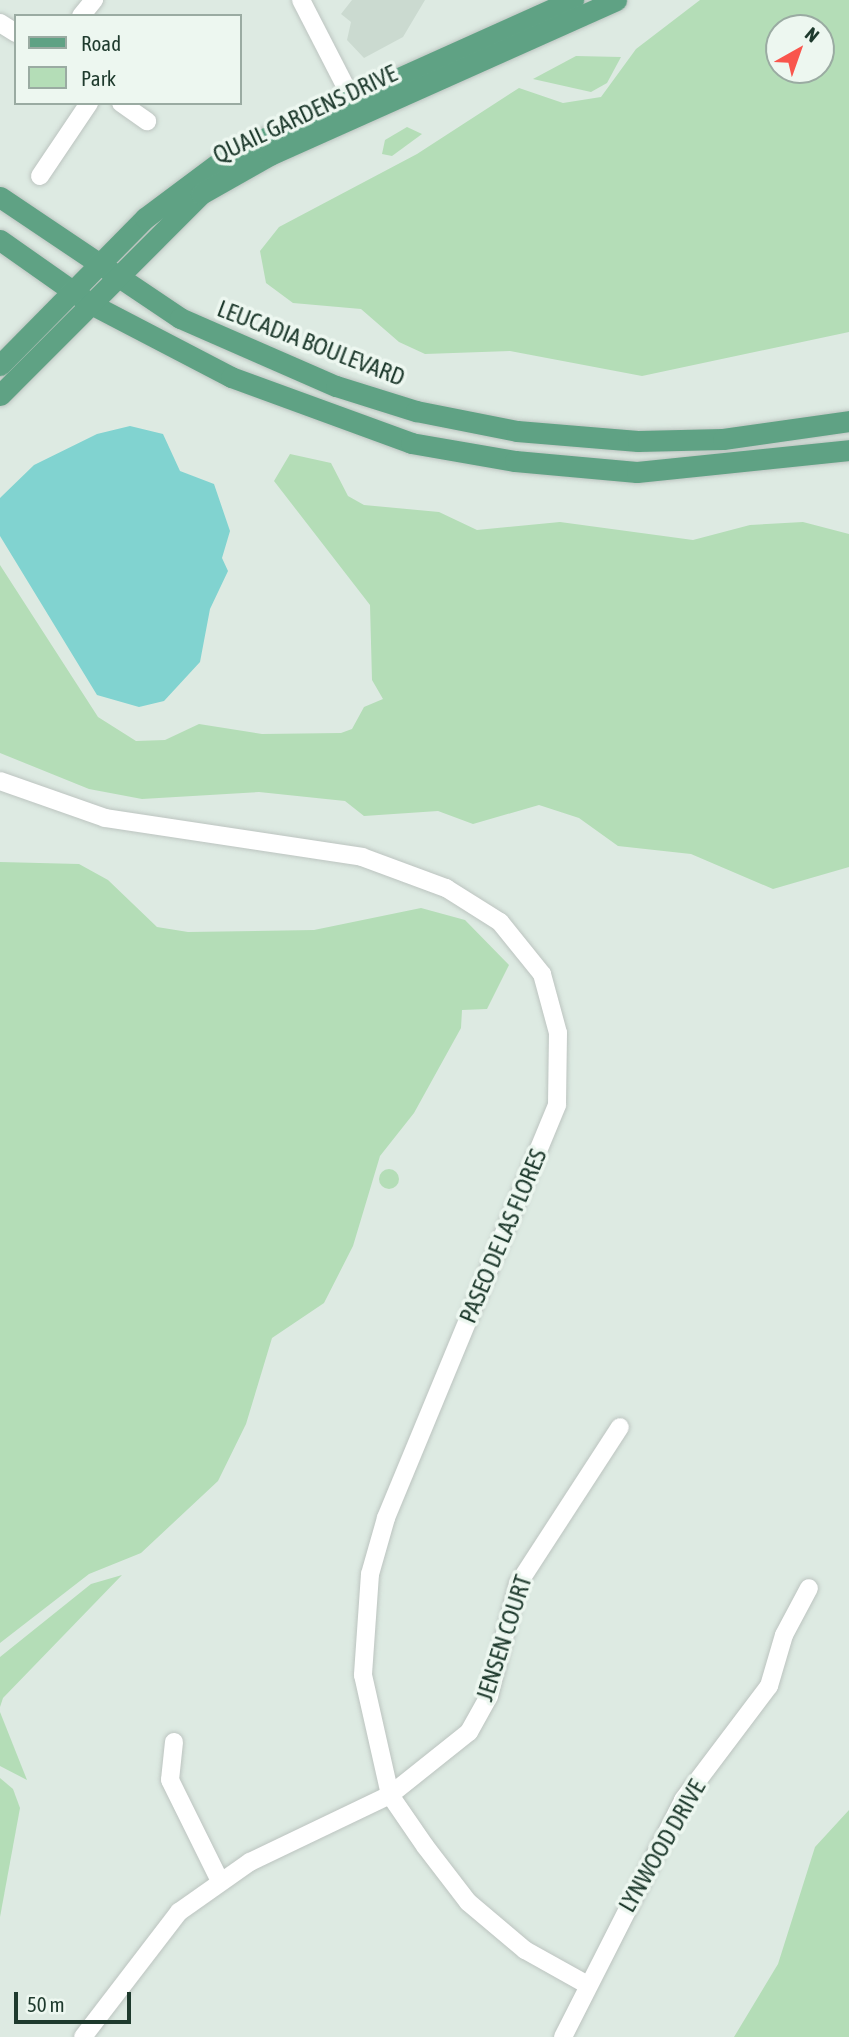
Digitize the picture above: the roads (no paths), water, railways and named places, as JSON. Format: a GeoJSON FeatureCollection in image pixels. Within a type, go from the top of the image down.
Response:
{"type":"FeatureCollection","features":[{"type":"Feature","properties":{"kind":"main road","name":"QUAIL GARDENS DRIVE"},"geometry":{"type":"LineString","coordinates":[[356,107],[573,0]]}},
{"type":"Feature","properties":{"kind":"main road","name":"QUAIL GARDENS DRIVE"},"geometry":{"type":"LineString","coordinates":[[0,396],[92,304],[109,270],[175,191],[215,165],[616,0]]}},
{"type":"Feature","properties":{"kind":"main road","name":"LEUCADIA BOULEVARD"},"geometry":{"type":"LineString","coordinates":[[0,197],[180,318],[251,352],[367,397],[490,426],[638,441],[723,439],[849,421]]}},
{"type":"Feature","properties":{"kind":"main road"},"geometry":{"type":"LineString","coordinates":[[0,240],[92,304],[231,377],[411,443],[515,461],[637,472],[849,450]]}},
{"type":"Feature","properties":{"kind":"main road","name":"QUAIL GARDENS DRIVE"},"geometry":{"type":"LineString","coordinates":[[0,365],[74,291],[109,270]]}},
{"type":"Feature","properties":{"kind":"street"},"geometry":{"type":"LineString","coordinates":[[83,14],[94,0]]}},
{"type":"Feature","properties":{"kind":"street"},"geometry":{"type":"LineString","coordinates":[[300,0],[356,107]]}},
{"type":"Feature","properties":{"kind":"street"},"geometry":{"type":"LineString","coordinates":[[40,176],[88,105]]}},
{"type":"Feature","properties":{"kind":"street"},"geometry":{"type":"LineString","coordinates":[[124,105],[147,121]]}},
{"type":"Feature","properties":{"kind":"street","name":"PASEO DE LAS FLORES"},"geometry":{"type":"LineString","coordinates":[[0,780],[105,818],[362,857],[446,888],[500,922],[542,974],[558,1033],[556,1105],[386,1518],[370,1574],[363,1675],[390,1795],[468,1902],[525,1950],[588,1985]]}},
{"type":"Feature","properties":{"kind":"street","name":"JENSEN COURT"},"geometry":{"type":"LineString","coordinates":[[83,2037],[179,1912],[220,1881],[390,1795],[469,1732],[489,1696],[518,1584],[620,1427]]}},
{"type":"Feature","properties":{"kind":"street","name":"LYNWOOD DRIVE"},"geometry":{"type":"LineString","coordinates":[[563,2037],[683,1800],[769,1686],[809,1588]]}},
{"type":"Feature","properties":{"kind":"street"},"geometry":{"type":"LineString","coordinates":[[174,1742],[170,1780],[220,1881]]}},
{"type":"Feature","properties":{"kind":"water"},"geometry":{"type":"Polygon","coordinates":[[[130,426],[163,434],[180,471],[214,484],[230,531],[222,558],[228,571],[210,609],[200,662],[164,701],[139,707],[97,695],[0,536],[0,498],[34,465],[97,434],[130,426]]]}}]}
